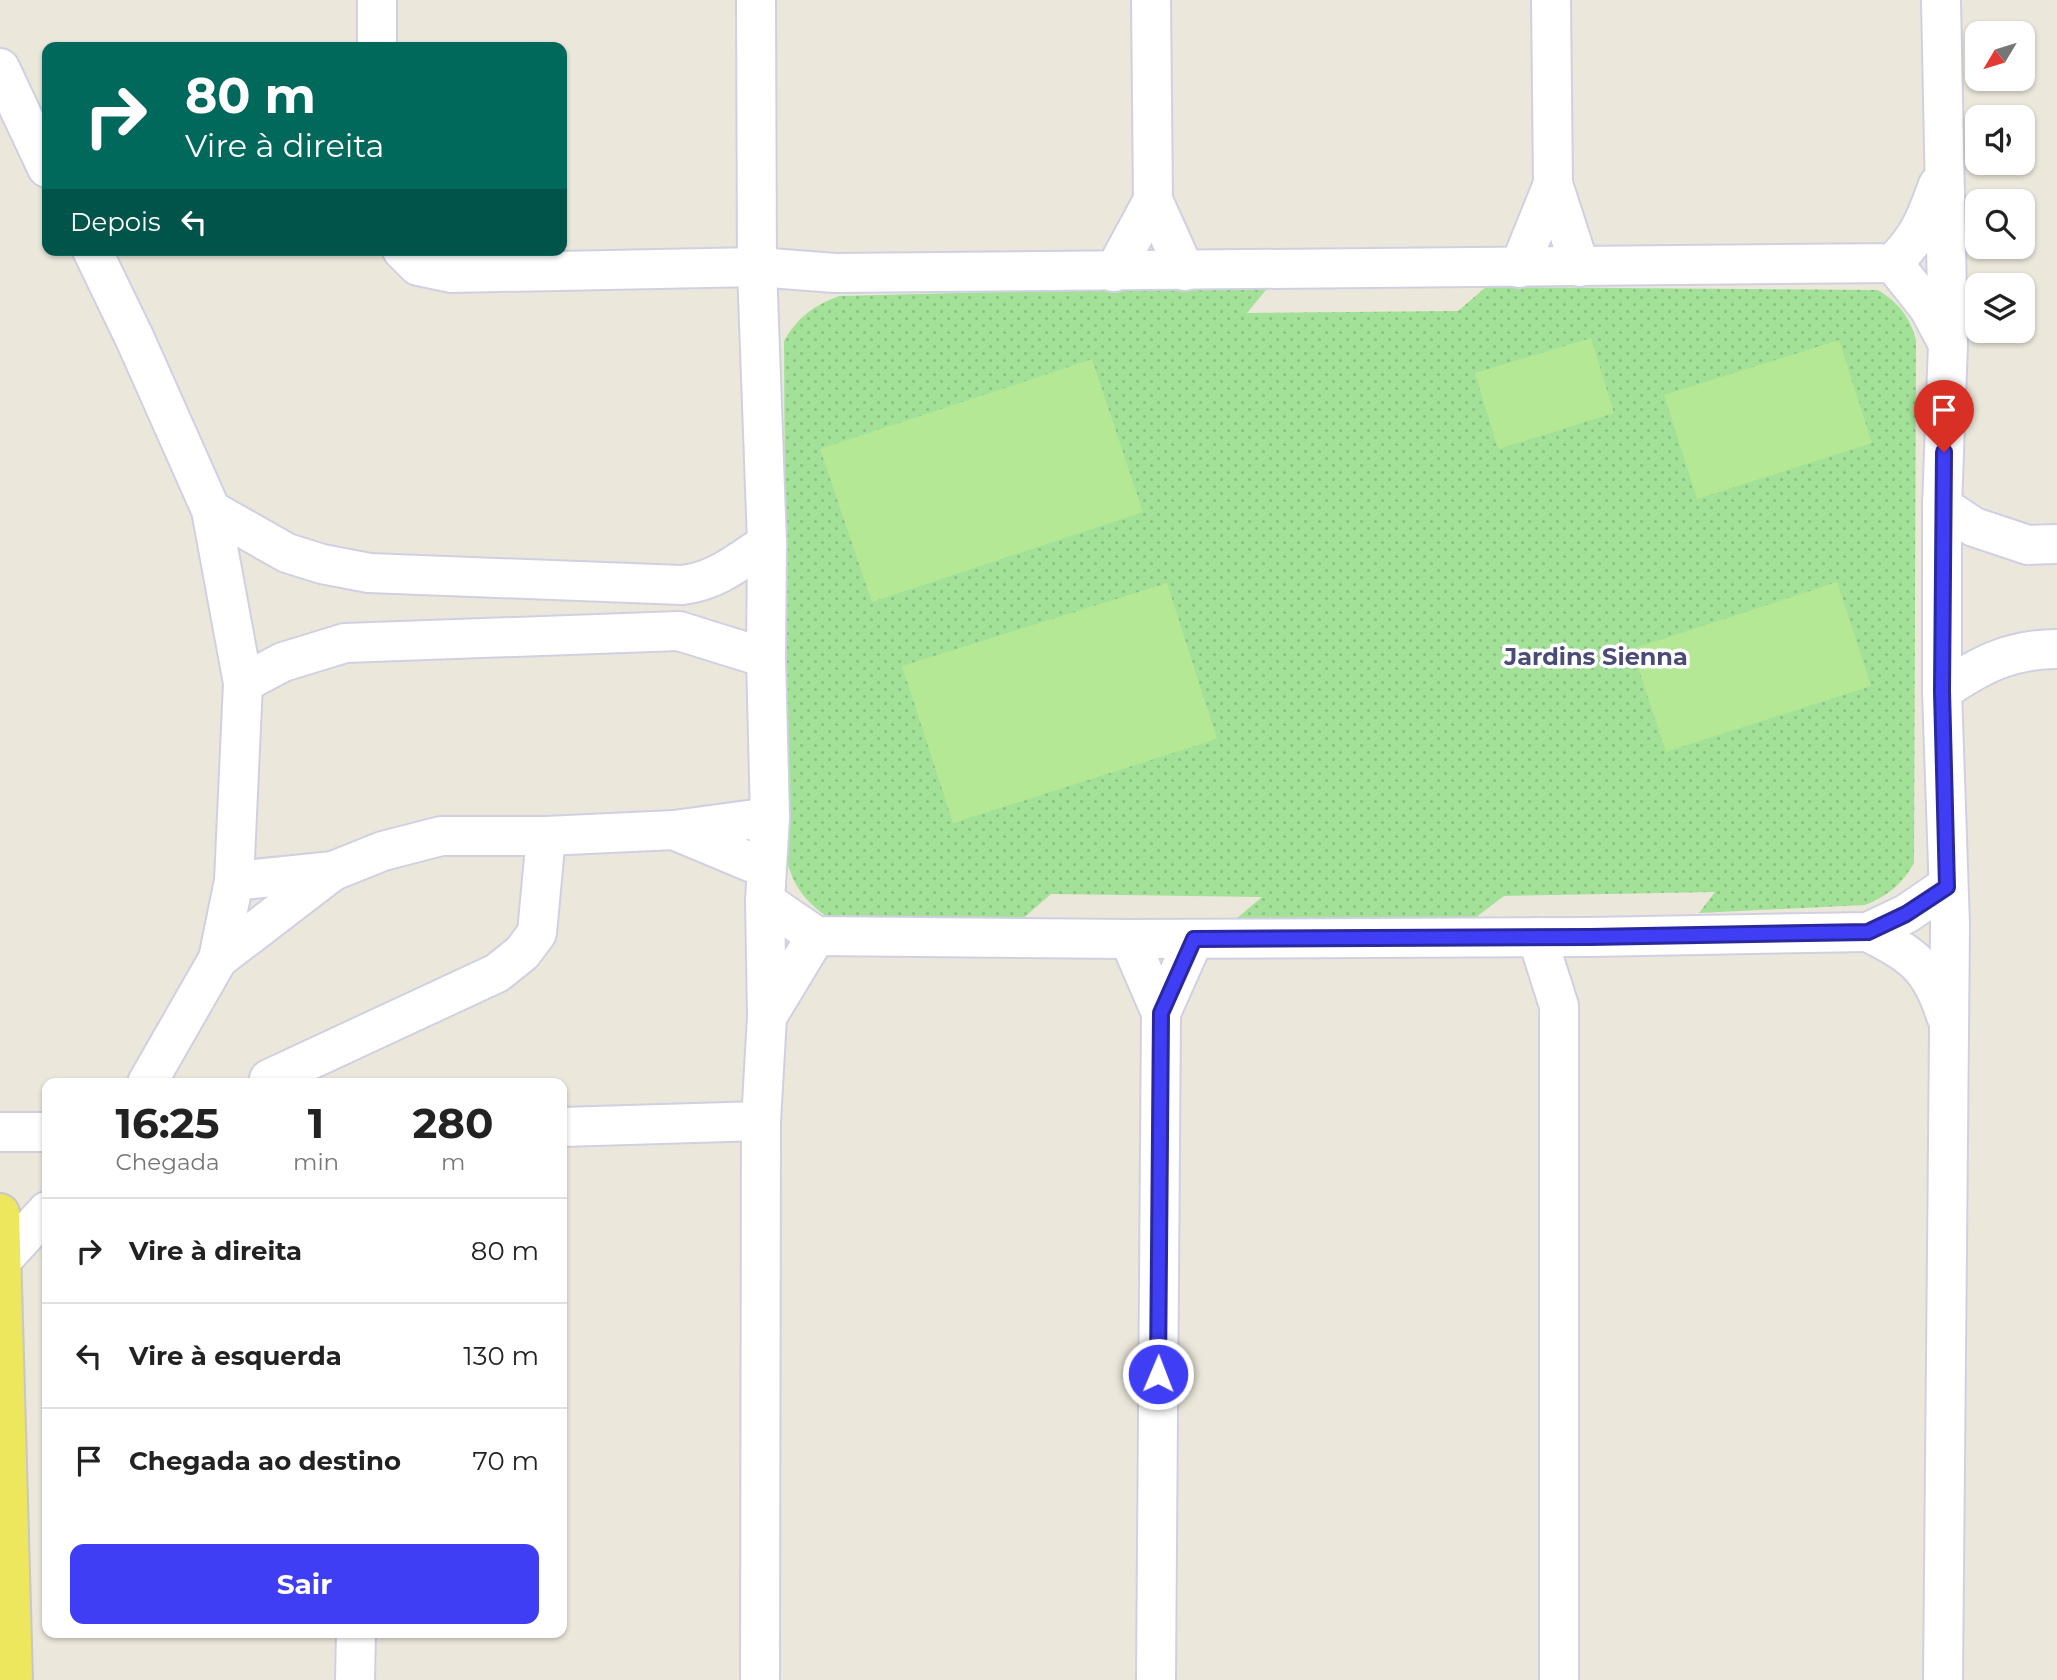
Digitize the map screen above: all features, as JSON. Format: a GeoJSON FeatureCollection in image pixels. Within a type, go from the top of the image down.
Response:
{"type":"FeatureCollection","features":[{"type":"Feature","properties":{"kind":"main road"},"geometry":{"type":"LineString","coordinates":[[0,1213],[13,1680]]}},
{"type":"Feature","properties":{"kind":"street"},"geometry":{"type":"LineString","coordinates":[[377,0],[377,42]]}},
{"type":"Feature","properties":{"kind":"street"},"geometry":{"type":"LineString","coordinates":[[757,0],[757,267],[767,543],[766,658],[770,817],[766,885],[767,1017],[761,1121],[760,1680]]}},
{"type":"Feature","properties":{"kind":"street"},"geometry":{"type":"LineString","coordinates":[[1151,0],[1153,200],[1185,271]]}},
{"type":"Feature","properties":{"kind":"street"},"geometry":{"type":"LineString","coordinates":[[1551,0],[1553,184],[1580,267]]}},
{"type":"Feature","properties":{"kind":"street"},"geometry":{"type":"LineString","coordinates":[[1941,0],[1948,344],[1942,506],[1942,691],[1950,925],[1943,1680]]}},
{"type":"Feature","properties":{"kind":"street"},"geometry":{"type":"LineString","coordinates":[[0,68],[42,157]]}},
{"type":"Feature","properties":{"kind":"street"},"geometry":{"type":"LineString","coordinates":[[408,256],[418,265],[451,273],[757,267],[835,273],[1893,263],[1912,245],[1924,223],[1943,168]]}},
{"type":"Feature","properties":{"kind":"street"},"geometry":{"type":"LineString","coordinates":[[1519,268],[1553,184]]}},
{"type":"Feature","properties":{"kind":"street"},"geometry":{"type":"LineString","coordinates":[[1114,272],[1153,200]]}},
{"type":"Feature","properties":{"kind":"street"},"geometry":{"type":"LineString","coordinates":[[95,256],[211,510],[243,682],[233,881],[218,959],[150,1078]]}},
{"type":"Feature","properties":{"kind":"street"},"geometry":{"type":"LineString","coordinates":[[1893,263],[1928,307],[1948,344]]}},
{"type":"Feature","properties":{"kind":"street"},"geometry":{"type":"LineString","coordinates":[[760,323],[803,289],[835,273]]}},
{"type":"Feature","properties":{"kind":"street"},"geometry":{"type":"LineString","coordinates":[[1942,506],[1974,527],[2028,545],[2057,544]]}},
{"type":"Feature","properties":{"kind":"street"},"geometry":{"type":"LineString","coordinates":[[211,510],[287,553],[323,564],[369,573],[699,584],[718,576],[767,543]]}},
{"type":"Feature","properties":{"kind":"street"},"geometry":{"type":"LineString","coordinates":[[507,578],[508,636]]}},
{"type":"Feature","properties":{"kind":"street"},"geometry":{"type":"LineString","coordinates":[[679,631],[682,585]]}},
{"type":"Feature","properties":{"kind":"street"},"geometry":{"type":"LineString","coordinates":[[243,682],[283,662],[345,643],[679,631],[766,658]]}},
{"type":"Feature","properties":{"kind":"street"},"geometry":{"type":"LineString","coordinates":[[1942,691],[1975,668],[2004,656],[2057,649]]}},
{"type":"Feature","properties":{"kind":"street"},"geometry":{"type":"LineString","coordinates":[[233,881],[333,871],[383,852],[441,836],[546,836],[674,830],[770,817]]}},
{"type":"Feature","properties":{"kind":"street"},"geometry":{"type":"LineString","coordinates":[[674,830],[766,885],[816,936],[1194,939],[1590,937],[1868,932],[1906,914],[1947,887]]}},
{"type":"Feature","properties":{"kind":"street"},"geometry":{"type":"LineString","coordinates":[[272,1078],[497,973],[522,953],[537,933],[546,836]]}},
{"type":"Feature","properties":{"kind":"street"},"geometry":{"type":"LineString","coordinates":[[218,959],[333,871]]}},
{"type":"Feature","properties":{"kind":"street"},"geometry":{"type":"LineString","coordinates":[[1868,932],[1899,947],[1930,975],[1938,990],[1949,1025]]}},
{"type":"Feature","properties":{"kind":"street"},"geometry":{"type":"LineString","coordinates":[[767,1017],[816,936]]}},
{"type":"Feature","properties":{"kind":"street"},"geometry":{"type":"LineString","coordinates":[[1537,937],[1559,1006],[1559,1680]]}},
{"type":"Feature","properties":{"kind":"street"},"geometry":{"type":"LineString","coordinates":[[1559,1006],[1590,937]]}},
{"type":"Feature","properties":{"kind":"street"},"geometry":{"type":"LineString","coordinates":[[1129,939],[1161,1013]]}},
{"type":"Feature","properties":{"kind":"street"},"geometry":{"type":"LineString","coordinates":[[1156,1680],[1161,1013],[1194,939]]}},
{"type":"Feature","properties":{"kind":"street"},"geometry":{"type":"LineString","coordinates":[[567,1127],[761,1121]]}},
{"type":"Feature","properties":{"kind":"street"},"geometry":{"type":"LineString","coordinates":[[0,1132],[42,1132]]}},
{"type":"Feature","properties":{"kind":"street"},"geometry":{"type":"LineString","coordinates":[[3,1259],[42,1216]]}},
{"type":"Feature","properties":{"kind":"street"},"geometry":{"type":"LineString","coordinates":[[355,1680],[356,1638]]}},
{"type":"Feature","properties":{"kind":"green space"},"geometry":{"type":"Polygon","coordinates":[[[1270,285],[1247,313],[1458,311],[1486,287],[1878,290],[1898,305],[1916,340],[1914,863],[1905,877],[1881,898],[1865,905],[1699,913],[1715,892],[1504,896],[1475,918],[1236,919],[1262,897],[1051,894],[1020,921],[826,916],[812,905],[797,886],[787,862],[784,341],[789,333],[807,313],[839,296],[1270,285]]]}},
{"type":"Feature","properties":{"kind":"green space"},"geometry":{"type":"Polygon","coordinates":[[[1591,338],[1614,413],[1498,449],[1475,373],[1591,338]]]}},
{"type":"Feature","properties":{"kind":"green space"},"geometry":{"type":"Polygon","coordinates":[[[1839,340],[1872,443],[1697,499],[1664,395],[1839,340]]]}},
{"type":"Feature","properties":{"kind":"green space"},"geometry":{"type":"Polygon","coordinates":[[[1092,359],[1143,512],[872,602],[820,449],[1092,359]]]}},
{"type":"Feature","properties":{"kind":"green space"},"geometry":{"type":"Polygon","coordinates":[[[1837,582],[1871,686],[1666,752],[1632,649],[1837,582]]]}},
{"type":"Feature","properties":{"kind":"green space"},"geometry":{"type":"Polygon","coordinates":[[[1167,583],[1217,739],[953,823],[902,666],[1167,583]]]}},
{"type":"Feature","properties":{"kind":"district","name":"Jardins Sienna"},"geometry":{"type":"Point","coordinates":[1596,656]}},
{"type":"Feature","properties":{"kind":"route"},"geometry":{"type":"LineString","coordinates":[[1158,1374],[1161,1013],[1194,939],[1590,937],[1868,932],[1906,914],[1947,887],[1942,691],[1944,452]]}}]}
